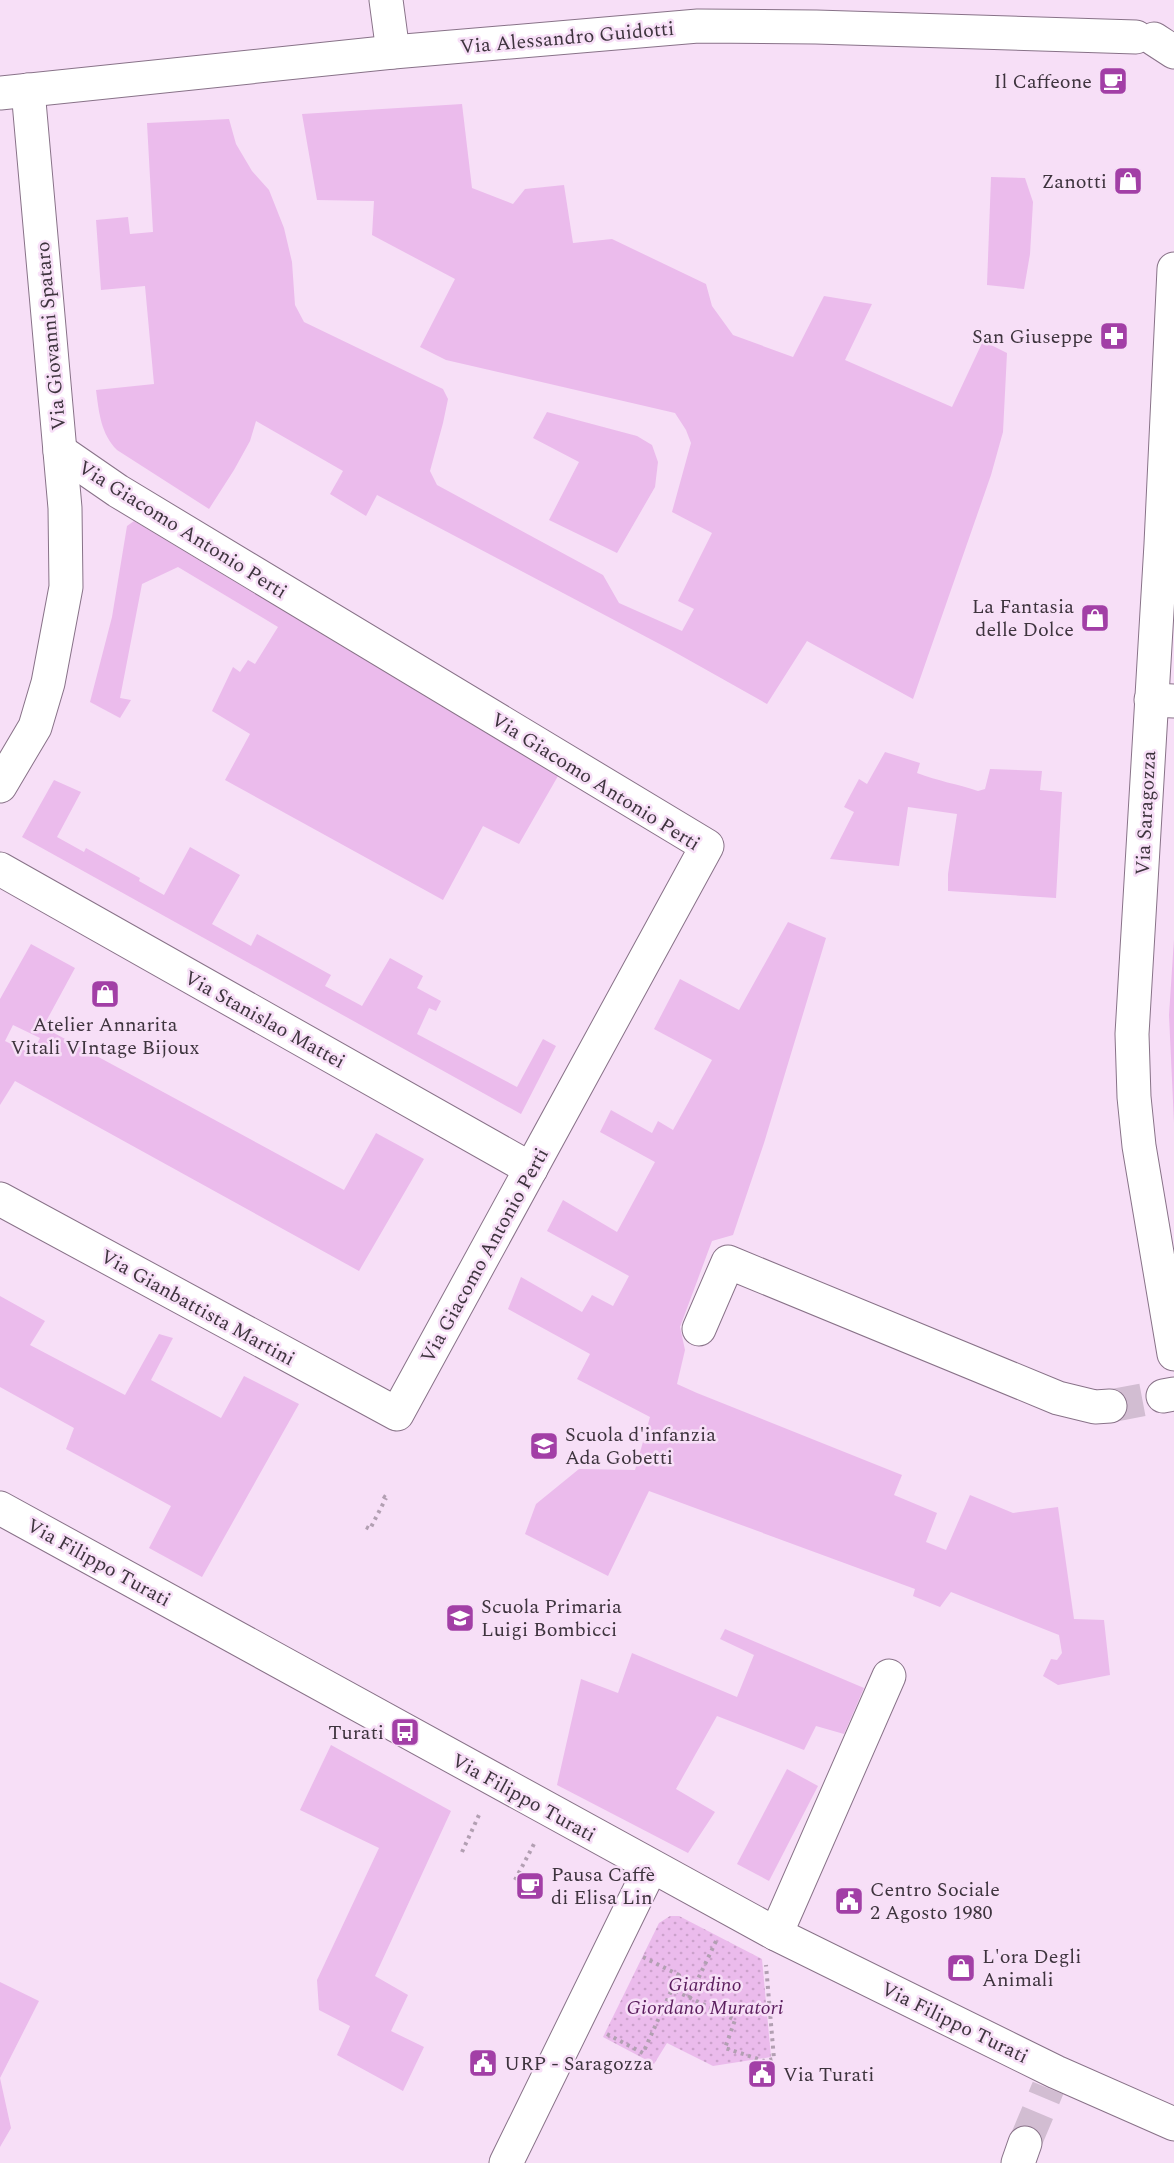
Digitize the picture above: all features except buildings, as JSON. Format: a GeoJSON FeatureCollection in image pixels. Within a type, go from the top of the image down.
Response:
{"type":"FeatureCollection","features":[{"type":"Feature","properties":{"kind":"street"},"geometry":{"type":"LineString","coordinates":[[386,0],[393,52]]}},
{"type":"Feature","properties":{"kind":"street","name":"Via Alessandro Guidotti"},"geometry":{"type":"LineString","coordinates":[[14,92],[233,67],[698,26],[828,27],[1155,42]]}},
{"type":"Feature","properties":{"kind":"street","name":"Via Giovanni Spataro"},"geometry":{"type":"LineString","coordinates":[[0,786],[34,727],[48,682],[66,587],[67,554],[60,451],[14,92]]}},
{"type":"Feature","properties":{"kind":"street","name":"Via Saragozza"},"geometry":{"type":"LineString","coordinates":[[1174,269],[1161,544],[1162,701],[1132,1034],[1139,1146],[1174,1354]]}},
{"type":"Feature","properties":{"kind":"street","name":"Via Giacomo Antonio Perti"},"geometry":{"type":"LineString","coordinates":[[60,451],[117,491],[707,846],[397,1414]]}},
{"type":"Feature","properties":{"kind":"street","name":"Via Stanislao Mattei"},"geometry":{"type":"LineString","coordinates":[[0,869],[531,1169]]}},
{"type":"Feature","properties":{"kind":"street","name":"Via Gianbattista Martini"},"geometry":{"type":"LineString","coordinates":[[0,1199],[397,1414]]}},
{"type":"Feature","properties":{"kind":"street"},"geometry":{"type":"LineString","coordinates":[[699,1329],[728,1262],[1058,1398],[1095,1407],[1110,1406]]}},
{"type":"Feature","properties":{"kind":"street","name":"Via Filippo Turati"},"geometry":{"type":"LineString","coordinates":[[0,1508],[651,1867],[1052,2080],[1174,2124]]}},
{"type":"Feature","properties":{"kind":"street"},"geometry":{"type":"LineString","coordinates":[[776,1934],[889,1676]]}},
{"type":"Feature","properties":{"kind":"street"},"geometry":{"type":"LineString","coordinates":[[506,2163],[651,1867]]}},
{"type":"Feature","properties":{"kind":"path"},"geometry":{"type":"LineString","coordinates":[[366,1527],[370,1529],[386,1498]]}},
{"type":"Feature","properties":{"kind":"path"},"geometry":{"type":"LineString","coordinates":[[462,1852],[479,1815]]}},
{"type":"Feature","properties":{"kind":"path"},"geometry":{"type":"LineString","coordinates":[[514,1880],[534,1844]]}},
{"type":"Feature","properties":{"kind":"path"},"geometry":{"type":"LineString","coordinates":[[689,1998],[721,1930]]}},
{"type":"Feature","properties":{"kind":"path"},"geometry":{"type":"LineString","coordinates":[[601,2031],[643,2053],[679,1975],[637,1954]]}},
{"type":"Feature","properties":{"kind":"path"},"geometry":{"type":"LineString","coordinates":[[672,1989],[735,2020],[724,2048],[764,2061],[774,2059],[766,1964]]}},
{"type":"Feature","properties":{"kind":"green space"},"geometry":{"type":"Polygon","coordinates":[[[462,104],[472,188],[513,204],[525,189],[564,185],[573,243],[612,239],[706,284],[712,306],[733,335],[793,357],[824,296],[872,304],[845,360],[952,407],[983,341],[1007,353],[1003,432],[991,475],[913,699],[807,641],[767,704],[671,650],[377,495],[366,516],[330,494],[343,471],[256,421],[250,441],[209,509],[117,450],[112,444],[102,423],[96,390],[154,384],[145,286],[101,290],[96,220],[128,217],[130,234],[153,232],[147,123],[229,119],[236,144],[252,171],[269,190],[284,228],[292,262],[295,305],[304,322],[443,389],[448,399],[430,471],[437,485],[603,575],[619,603],[682,631],[694,609],[678,601],[712,533],[672,512],[691,443],[675,413],[446,360],[420,347],[455,279],[372,235],[374,201],[317,200],[302,114],[462,104]]]}},
{"type":"Feature","properties":{"kind":"green space"},"geometry":{"type":"Polygon","coordinates":[[[991,177],[1025,178],[1033,202],[1030,254],[1024,289],[987,285],[991,177]]]}},
{"type":"Feature","properties":{"kind":"green space"},"geometry":{"type":"Polygon","coordinates":[[[547,412],[637,436],[652,445],[658,462],[655,487],[617,553],[549,520],[579,462],[533,438],[547,412]]]}},
{"type":"Feature","properties":{"kind":"green space"},"geometry":{"type":"Polygon","coordinates":[[[134,521],[558,776],[519,844],[483,826],[443,900],[225,780],[250,734],[212,711],[233,667],[240,672],[248,660],[255,664],[278,627],[178,567],[142,584],[120,698],[131,700],[120,718],[90,702],[112,617],[127,526],[134,521]]]}},
{"type":"Feature","properties":{"kind":"green space"},"geometry":{"type":"Polygon","coordinates":[[[885,752],[920,763],[917,773],[978,791],[985,789],[990,769],[1042,771],[1040,790],[1062,792],[1056,898],[948,891],[948,874],[957,814],[908,807],[899,866],[830,859],[854,812],[844,807],[859,779],[867,784],[885,752]]]}},
{"type":"Feature","properties":{"kind":"green space"},"geometry":{"type":"Polygon","coordinates":[[[54,780],[81,792],[57,837],[84,852],[86,848],[140,878],[139,881],[164,895],[190,847],[240,875],[212,924],[251,946],[257,934],[331,975],[325,986],[362,1006],[390,958],[423,976],[417,988],[441,1001],[436,1011],[429,1008],[417,1034],[517,1087],[543,1039],[556,1046],[521,1114],[22,837],[54,780]]]}},
{"type":"Feature","properties":{"kind":"green space"},"geometry":{"type":"Polygon","coordinates":[[[788,922],[826,938],[764,1143],[733,1235],[712,1241],[680,1327],[685,1350],[677,1384],[902,1475],[894,1495],[937,1513],[926,1542],[946,1550],[970,1495],[1013,1513],[1058,1507],[1074,1619],[1104,1620],[1110,1675],[1058,1685],[1043,1676],[1051,1659],[1057,1660],[1062,1653],[1059,1635],[951,1592],[940,1607],[913,1596],[915,1589],[649,1491],[608,1576],[525,1534],[536,1504],[579,1469],[635,1470],[650,1417],[577,1379],[590,1354],[508,1309],[521,1277],[582,1312],[592,1295],[613,1306],[629,1276],[547,1231],[563,1200],[617,1232],[655,1162],[600,1132],[611,1110],[652,1133],[658,1121],[673,1130],[712,1060],[654,1029],[680,979],[739,1010],[788,922]]]}},
{"type":"Feature","properties":{"kind":"green space"},"geometry":{"type":"Polygon","coordinates":[[[1174,939],[1174,1123],[1169,1015],[1174,939]]]}},
{"type":"Feature","properties":{"kind":"green space"},"geometry":{"type":"Polygon","coordinates":[[[31,944],[75,968],[43,1027],[344,1190],[376,1133],[424,1159],[359,1271],[15,1081],[0,1105],[0,999],[31,944]],[[13,1025],[5,1041],[32,1054],[40,1038],[13,1025]]]}},
{"type":"Feature","properties":{"kind":"green space"},"geometry":{"type":"Polygon","coordinates":[[[0,1296],[45,1321],[30,1345],[125,1395],[159,1334],[173,1338],[151,1380],[221,1418],[244,1376],[299,1404],[202,1577],[149,1548],[171,1506],[66,1449],[74,1428],[0,1387],[0,1296]]]}},
{"type":"Feature","properties":{"kind":"green space"},"geometry":{"type":"Polygon","coordinates":[[[725,1629],[864,1688],[844,1734],[816,1726],[804,1750],[717,1716],[676,1789],[715,1812],[688,1853],[557,1785],[581,1679],[618,1693],[632,1653],[737,1697],[754,1655],[720,1639],[725,1629]]]}},
{"type":"Feature","properties":{"kind":"green space"},"geometry":{"type":"Polygon","coordinates":[[[331,1745],[451,1811],[375,1976],[408,1995],[391,2031],[424,2047],[403,2091],[337,2055],[350,2026],[319,2010],[317,1980],[379,1848],[300,1810],[331,1745]]]}},
{"type":"Feature","properties":{"kind":"green space"},"geometry":{"type":"Polygon","coordinates":[[[787,1769],[818,1786],[769,1881],[737,1864],[787,1769]]]}},
{"type":"Feature","properties":{"kind":"green space","name":"Giardino Giordano Muratori"},"geometry":{"type":"Polygon","coordinates":[[[670,1916],[679,1916],[762,1959],[771,2057],[713,2066],[667,2043],[654,2064],[603,2037],[659,1923],[670,1916]]]}},
{"type":"Feature","properties":{"kind":"green space"},"geometry":{"type":"Polygon","coordinates":[[[0,1982],[39,2001],[0,2078],[0,1982]]]}},
{"type":"Feature","properties":{"kind":"green space"},"geometry":{"type":"Polygon","coordinates":[[[0,2078],[11,2128],[0,2147],[0,2078]]]}},
{"type":"Feature","properties":{"kind":"tunnel"},"geometry":{"type":"LineString","coordinates":[[1110,1406],[1163,1396]]}},
{"type":"Feature","properties":{"kind":"tunnel"},"geometry":{"type":"LineString","coordinates":[[1025,2143],[1048,2088]]}},
{"type":"Feature","properties":{"kind":"place","name":"Il Caffeone"},"geometry":{"type":"Point","coordinates":[1113,81]}},
{"type":"Feature","properties":{"kind":"place","name":"Zanotti"},"geometry":{"type":"Point","coordinates":[1128,181]}},
{"type":"Feature","properties":{"kind":"place","name":"San Giuseppe"},"geometry":{"type":"Point","coordinates":[1114,336]}},
{"type":"Feature","properties":{"kind":"place","name":"La Fantasia delle Dolce"},"geometry":{"type":"Point","coordinates":[1095,618]}},
{"type":"Feature","properties":{"kind":"place","name":"Atelier Annarita Vitali VIntage Bijoux"},"geometry":{"type":"Point","coordinates":[105,994]}},
{"type":"Feature","properties":{"kind":"place","name":"Scuola d'infanzia Ada Gobetti"},"geometry":{"type":"Point","coordinates":[544,1446]}},
{"type":"Feature","properties":{"kind":"place","name":"Scuola Primaria Luigi Bombicci"},"geometry":{"type":"Point","coordinates":[460,1618]}},
{"type":"Feature","properties":{"kind":"place","name":"Turati"},"geometry":{"type":"Point","coordinates":[405,1732]}},
{"type":"Feature","properties":{"kind":"place","name":"Pausa Caffè di Elisa Lin"},"geometry":{"type":"Point","coordinates":[530,1886]}},
{"type":"Feature","properties":{"kind":"place","name":"Centro Sociale 2 Agosto 1980"},"geometry":{"type":"Point","coordinates":[849,1901]}},
{"type":"Feature","properties":{"kind":"place","name":"L'ora Degli Animali"},"geometry":{"type":"Point","coordinates":[961,1968]}},
{"type":"Feature","properties":{"kind":"place","name":"URP - Saragozza"},"geometry":{"type":"Point","coordinates":[483,2063]}},
{"type":"Feature","properties":{"kind":"place","name":"Via Turati"},"geometry":{"type":"Point","coordinates":[762,2074]}}]}
